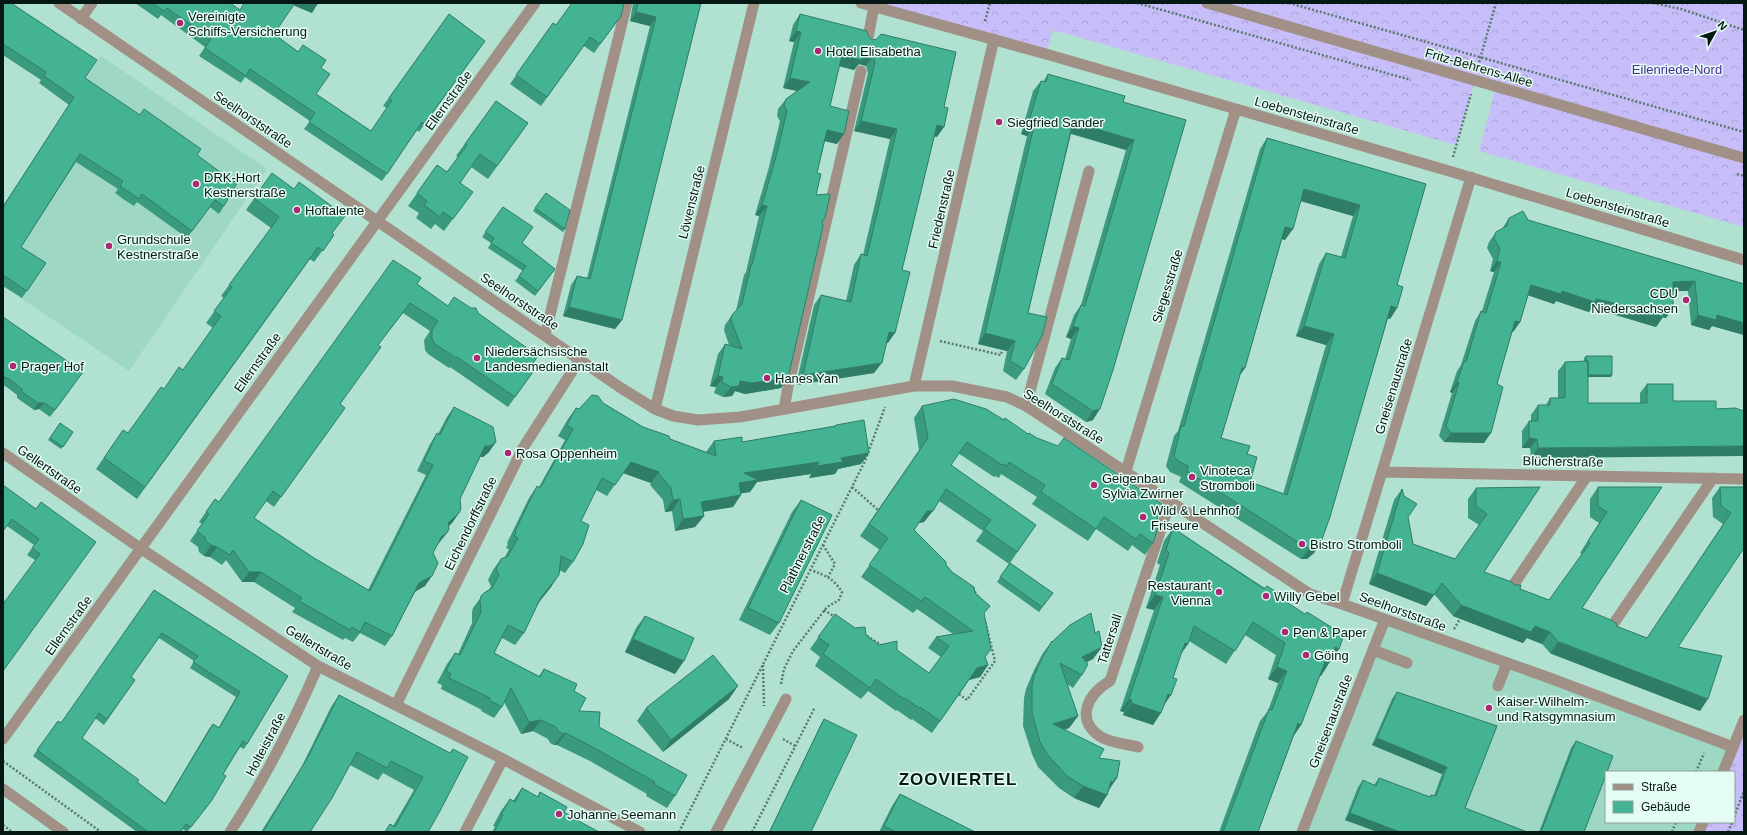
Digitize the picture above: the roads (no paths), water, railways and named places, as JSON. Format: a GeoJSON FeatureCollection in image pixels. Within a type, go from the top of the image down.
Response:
{"type":"FeatureCollection","features":[{"type":"Feature","properties":{"kind":"street","name":"Seelhorststraße"},"geometry":{"type":"LineString","coordinates":[[59,3],[621,388],[655,409],[673,416],[698,420],[740,417],[914,386],[952,386],[1007,397],[1026,406],[1126,471],[1170,502],[1310,594],[1507,663],[1733,747]]}},
{"type":"Feature","properties":{"kind":"street"},"geometry":{"type":"LineString","coordinates":[[81,19],[92,3]]}},
{"type":"Feature","properties":{"kind":"street","name":"Ellernstraße"},"geometry":{"type":"LineString","coordinates":[[3,739],[535,3]]}},
{"type":"Feature","properties":{"kind":"street"},"geometry":{"type":"LineString","coordinates":[[545,335],[627,3]]}},
{"type":"Feature","properties":{"kind":"street","name":"Löwenstraße"},"geometry":{"type":"LineString","coordinates":[[655,409],[754,3]]}},
{"type":"Feature","properties":{"kind":"street","name":"Loebensteinstraße"},"geometry":{"type":"LineString","coordinates":[[861,3],[1236,108],[1471,177],[1744,260]]}},
{"type":"Feature","properties":{"kind":"street","name":"Fritz-Behrens-Allee"},"geometry":{"type":"LineString","coordinates":[[1207,3],[1744,158]]}},
{"type":"Feature","properties":{"kind":"street"},"geometry":{"type":"LineString","coordinates":[[867,42],[874,6]]}},
{"type":"Feature","properties":{"kind":"street","name":"Friedenstraße"},"geometry":{"type":"LineString","coordinates":[[914,386],[994,39]]}},
{"type":"Feature","properties":{"kind":"street"},"geometry":{"type":"LineString","coordinates":[[784,409],[788,386],[861,72]]}},
{"type":"Feature","properties":{"kind":"street","name":"Siegesstraße"},"geometry":{"type":"LineString","coordinates":[[1126,471],[1236,108]]}},
{"type":"Feature","properties":{"kind":"street"},"geometry":{"type":"LineString","coordinates":[[1026,406],[1089,171]]}},
{"type":"Feature","properties":{"kind":"street","name":"Gneisenaustraße"},"geometry":{"type":"LineString","coordinates":[[1342,604],[1471,177]]}},
{"type":"Feature","properties":{"kind":"street","name":"Eichendorffstraße"},"geometry":{"type":"LineString","coordinates":[[396,705],[522,448],[580,359]]}},
{"type":"Feature","properties":{"kind":"street","name":"Gellertstraße"},"geometry":{"type":"LineString","coordinates":[[3,453],[140,548],[318,666],[503,759],[640,832]]}},
{"type":"Feature","properties":{"kind":"street","name":"Blücherstraße"},"geometry":{"type":"LineString","coordinates":[[1382,472],[1744,479]]}},
{"type":"Feature","properties":{"kind":"street"},"geometry":{"type":"LineString","coordinates":[[1510,590],[1587,476]]}},
{"type":"Feature","properties":{"kind":"street"},"geometry":{"type":"LineString","coordinates":[[1610,629],[1713,478]]}},
{"type":"Feature","properties":{"kind":"street","name":"Tattersall"},"geometry":{"type":"LineString","coordinates":[[1138,747],[1102,738],[1090,727],[1086,715],[1088,701],[1100,687],[1110,681],[1170,502]]}},
{"type":"Feature","properties":{"kind":"street","name":"Gneisenaustraße"},"geometry":{"type":"LineString","coordinates":[[1302,832],[1385,619]]}},
{"type":"Feature","properties":{"kind":"street"},"geometry":{"type":"LineString","coordinates":[[1373,650],[1407,663]]}},
{"type":"Feature","properties":{"kind":"street"},"geometry":{"type":"LineString","coordinates":[[1498,686],[1507,663]]}},
{"type":"Feature","properties":{"kind":"street","name":"Holteistraße"},"geometry":{"type":"LineString","coordinates":[[230,832],[254,796],[294,721],[318,666]]}},
{"type":"Feature","properties":{"kind":"street"},"geometry":{"type":"LineString","coordinates":[[716,832],[786,699]]}},
{"type":"Feature","properties":{"kind":"street"},"geometry":{"type":"LineString","coordinates":[[1723,771],[1744,720]]}},
{"type":"Feature","properties":{"kind":"street"},"geometry":{"type":"LineString","coordinates":[[465,832],[503,759]]}},
{"type":"Feature","properties":{"kind":"street"},"geometry":{"type":"LineString","coordinates":[[3,789],[63,832]]}},
{"type":"Feature","properties":{"kind":"place","name":"Vereinigte Schiffs-Versicherung"},"geometry":{"type":"Point","coordinates":[180,23]}},
{"type":"Feature","properties":{"kind":"place","name":"Hotel Elisabetha"},"geometry":{"type":"Point","coordinates":[818,51]}},
{"type":"Feature","properties":{"kind":"place","name":"Siegfried Sander"},"geometry":{"type":"Point","coordinates":[999,122]}},
{"type":"Feature","properties":{"kind":"place","name":"DRK-Hort Kestnerstraße"},"geometry":{"type":"Point","coordinates":[196,184]}},
{"type":"Feature","properties":{"kind":"place","name":"Hoftalente"},"geometry":{"type":"Point","coordinates":[297,210]}},
{"type":"Feature","properties":{"kind":"place","name":"Grundschule Kestnerstraße"},"geometry":{"type":"Point","coordinates":[109,246]}},
{"type":"Feature","properties":{"kind":"place","name":"CDU Niedersachsen"},"geometry":{"type":"Point","coordinates":[1686,300]}},
{"type":"Feature","properties":{"kind":"place","name":"Niedersächsische Landesmedienanstalt"},"geometry":{"type":"Point","coordinates":[477,358]}},
{"type":"Feature","properties":{"kind":"place","name":"Prager Hof"},"geometry":{"type":"Point","coordinates":[13,366]}},
{"type":"Feature","properties":{"kind":"place","name":"Hanes Yan"},"geometry":{"type":"Point","coordinates":[767,378]}},
{"type":"Feature","properties":{"kind":"place","name":"Rosa Oppenheim"},"geometry":{"type":"Point","coordinates":[508,453]}},
{"type":"Feature","properties":{"kind":"place","name":"Vinoteca Stromboli"},"geometry":{"type":"Point","coordinates":[1192,477]}},
{"type":"Feature","properties":{"kind":"place","name":"Geigenbau Sylvia Zwirner"},"geometry":{"type":"Point","coordinates":[1094,485]}},
{"type":"Feature","properties":{"kind":"place","name":"Wild & Lehnhof Friseure"},"geometry":{"type":"Point","coordinates":[1143,517]}},
{"type":"Feature","properties":{"kind":"place","name":"Bistro Stromboli"},"geometry":{"type":"Point","coordinates":[1302,544]}},
{"type":"Feature","properties":{"kind":"place","name":"Restaurant Vienna"},"geometry":{"type":"Point","coordinates":[1219,592]}},
{"type":"Feature","properties":{"kind":"place","name":"Willy Gebel"},"geometry":{"type":"Point","coordinates":[1266,596]}},
{"type":"Feature","properties":{"kind":"place","name":"Pen & Paper"},"geometry":{"type":"Point","coordinates":[1285,632]}},
{"type":"Feature","properties":{"kind":"place","name":"Göing"},"geometry":{"type":"Point","coordinates":[1306,655]}},
{"type":"Feature","properties":{"kind":"place","name":"Kaiser-Wilhelm- und Ratsgymnasium"},"geometry":{"type":"Point","coordinates":[1489,708]}},
{"type":"Feature","properties":{"kind":"place","name":"Johanne Seemann"},"geometry":{"type":"Point","coordinates":[559,814]}},
{"type":"Feature","properties":{"kind":"district","name":"ZOOVIERTEL"},"geometry":{"type":"Point","coordinates":[958,779]}},
{"type":"Feature","properties":{"kind":"park label","name":"Eilenriede-Nord"},"geometry":{"type":"Point","coordinates":[1677,69]}}]}
